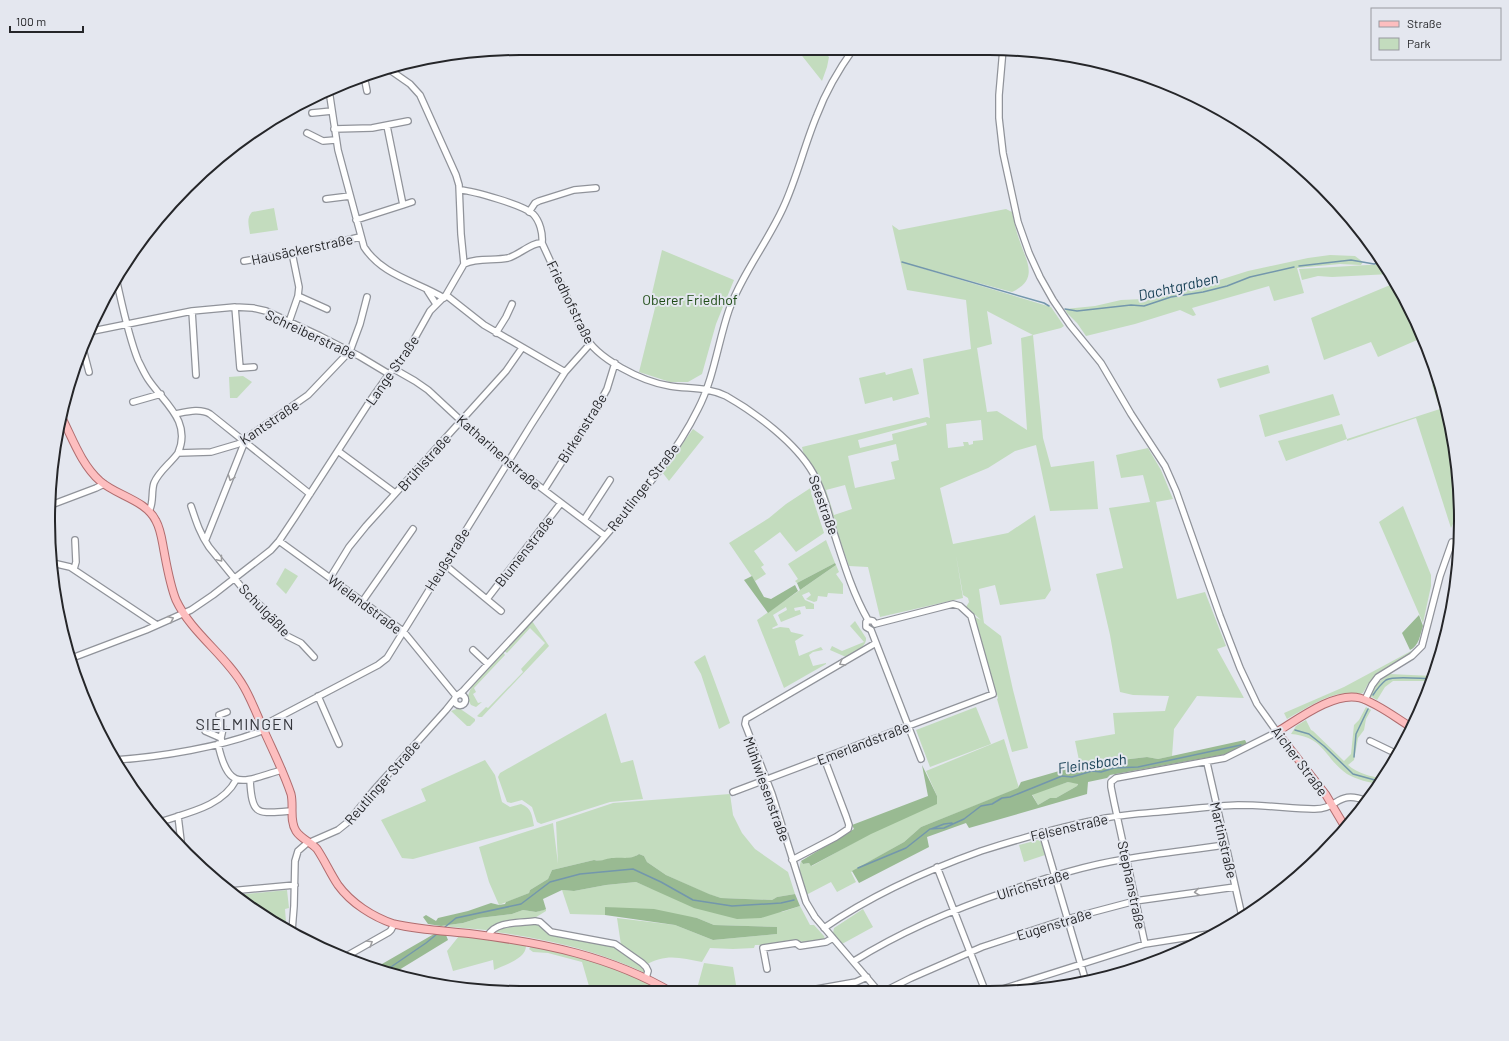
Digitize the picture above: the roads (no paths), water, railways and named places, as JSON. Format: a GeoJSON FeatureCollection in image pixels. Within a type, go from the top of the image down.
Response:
{"type":"FeatureCollection","features":[{"type":"Feature","properties":{"kind":"main road"},"geometry":{"type":"LineString","coordinates":[[65,424],[87,466],[104,484],[149,511],[157,523],[172,589],[176,600],[192,624],[236,675],[247,693],[282,770],[291,797],[295,830],[317,849],[338,885],[348,896],[365,910],[382,920],[394,924],[529,942],[567,950],[602,960],[646,978],[660,986]]}},
{"type":"Feature","properties":{"kind":"main road"},"geometry":{"type":"LineString","coordinates":[[1277,732],[1330,701],[1351,697],[1365,700],[1407,724]]}},
{"type":"Feature","properties":{"kind":"main road","name":"Aicher Straße"},"geometry":{"type":"LineString","coordinates":[[1277,732],[1319,785],[1342,822]]}},
{"type":"Feature","properties":{"kind":"street","name":"Reutlinger Straße"},"geometry":{"type":"LineString","coordinates":[[310,842],[338,830],[345,825],[456,697],[488,664],[604,536],[642,492],[676,446],[694,416],[706,390],[730,309],[744,277],[783,210],[820,106],[836,75],[849,55]]}},
{"type":"Feature","properties":{"kind":"street","name":"Aicher Straße"},"geometry":{"type":"LineString","coordinates":[[1002,55],[999,95],[999,118],[1003,153],[1018,222],[1029,253],[1040,278],[1053,300],[1070,326],[1101,363],[1136,422],[1165,466],[1176,491],[1240,668],[1254,696],[1277,732]]}},
{"type":"Feature","properties":{"kind":"street"},"geometry":{"type":"LineString","coordinates":[[394,73],[410,84],[420,95],[456,175],[460,190],[461,234],[464,264],[508,258],[536,244],[542,243]]}},
{"type":"Feature","properties":{"kind":"street"},"geometry":{"type":"LineString","coordinates":[[365,82],[367,91]]}},
{"type":"Feature","properties":{"kind":"street"},"geometry":{"type":"LineString","coordinates":[[330,96],[335,140],[360,237],[367,252],[381,266],[395,275],[426,290],[445,296],[496,333],[565,372]]}},
{"type":"Feature","properties":{"kind":"street"},"geometry":{"type":"LineString","coordinates":[[312,113],[332,111]]}},
{"type":"Feature","properties":{"kind":"street"},"geometry":{"type":"LineString","coordinates":[[334,129],[372,128],[408,121]]}},
{"type":"Feature","properties":{"kind":"street"},"geometry":{"type":"LineString","coordinates":[[387,126],[403,205]]}},
{"type":"Feature","properties":{"kind":"street"},"geometry":{"type":"LineString","coordinates":[[307,133],[323,141],[335,140]]}},
{"type":"Feature","properties":{"kind":"street"},"geometry":{"type":"LineString","coordinates":[[460,190],[477,192],[529,212],[535,203],[539,201],[574,190],[596,188]]}},
{"type":"Feature","properties":{"kind":"street"},"geometry":{"type":"LineString","coordinates":[[326,198],[350,196]]}},
{"type":"Feature","properties":{"kind":"street"},"geometry":{"type":"LineString","coordinates":[[356,220],[412,202]]}},
{"type":"Feature","properties":{"kind":"street","name":"Friedhofstraße"},"geometry":{"type":"LineString","coordinates":[[529,212],[533,214],[539,222],[543,236],[542,243],[590,344],[615,363],[646,379],[664,385],[706,390]]}},
{"type":"Feature","properties":{"kind":"street","name":"Hausäckerstraße"},"geometry":{"type":"LineString","coordinates":[[244,261],[292,253],[360,237]]}},
{"type":"Feature","properties":{"kind":"street"},"geometry":{"type":"LineString","coordinates":[[289,322],[298,296],[299,287],[292,253]]}},
{"type":"Feature","properties":{"kind":"street","name":"Lange Straße"},"geometry":{"type":"LineString","coordinates":[[76,657],[184,613],[198,605],[271,550],[279,541],[389,374],[411,346],[428,315],[436,304],[445,296],[464,264]]}},
{"type":"Feature","properties":{"kind":"street"},"geometry":{"type":"LineString","coordinates":[[118,286],[133,346],[143,370],[147,378],[175,414],[182,433],[178,453],[163,470],[156,481],[152,494],[152,506],[149,511]]}},
{"type":"Feature","properties":{"kind":"street"},"geometry":{"type":"LineString","coordinates":[[426,290],[436,304]]}},
{"type":"Feature","properties":{"kind":"street"},"geometry":{"type":"LineString","coordinates":[[298,296],[327,309]]}},
{"type":"Feature","properties":{"kind":"street","name":"Kantstraße"},"geometry":{"type":"LineString","coordinates":[[178,453],[219,451],[244,441],[308,395],[350,351],[360,324],[367,297]]}},
{"type":"Feature","properties":{"kind":"street"},"geometry":{"type":"LineString","coordinates":[[496,333],[512,304]]}},
{"type":"Feature","properties":{"kind":"street"},"geometry":{"type":"LineString","coordinates":[[235,307],[240,368],[254,367]]}},
{"type":"Feature","properties":{"kind":"street","name":"Schreiberstraße"},"geometry":{"type":"LineString","coordinates":[[96,330],[192,310],[235,307],[260,310],[350,351],[389,374]]}},
{"type":"Feature","properties":{"kind":"street"},"geometry":{"type":"LineString","coordinates":[[192,310],[196,375]]}},
{"type":"Feature","properties":{"kind":"street","name":"Heußstraße"},"geometry":{"type":"LineString","coordinates":[[121,759],[157,755],[220,742],[263,728],[318,696],[384,661],[507,462],[565,372],[590,344]]}},
{"type":"Feature","properties":{"kind":"street","name":"Brühlstraße"},"geometry":{"type":"LineString","coordinates":[[330,578],[354,541],[506,371],[522,348]]}},
{"type":"Feature","properties":{"kind":"street"},"geometry":{"type":"LineString","coordinates":[[85,357],[89,372]]}},
{"type":"Feature","properties":{"kind":"street","name":"Birkenstraße"},"geometry":{"type":"LineString","coordinates":[[544,490],[600,402],[607,389],[615,363]]}},
{"type":"Feature","properties":{"kind":"street","name":"Katharinenstraße"},"geometry":{"type":"LineString","coordinates":[[394,368],[422,385],[507,462],[604,536]]}},
{"type":"Feature","properties":{"kind":"street","name":"Seestraße"},"geometry":{"type":"LineString","coordinates":[[706,390],[726,396],[765,422],[792,445],[809,467],[821,490],[849,578],[868,620],[866,622],[866,627],[870,630],[876,643],[921,759]]}},
{"type":"Feature","properties":{"kind":"street"},"geometry":{"type":"LineString","coordinates":[[133,402],[160,394]]}},
{"type":"Feature","properties":{"kind":"street"},"geometry":{"type":"LineString","coordinates":[[175,414],[196,411],[207,412],[310,494]]}},
{"type":"Feature","properties":{"kind":"street"},"geometry":{"type":"LineString","coordinates":[[206,539],[244,441]]}},
{"type":"Feature","properties":{"kind":"street"},"geometry":{"type":"LineString","coordinates":[[338,451],[396,493]]}},
{"type":"Feature","properties":{"kind":"street"},"geometry":{"type":"LineString","coordinates":[[584,520],[610,480]]}},
{"type":"Feature","properties":{"kind":"street"},"geometry":{"type":"LineString","coordinates":[[56,503],[104,484]]}},
{"type":"Feature","properties":{"kind":"street","name":"Blumenstraße"},"geometry":{"type":"LineString","coordinates":[[487,599],[561,503]]}},
{"type":"Feature","properties":{"kind":"street","name":"Schulgäßle"},"geometry":{"type":"LineString","coordinates":[[191,506],[201,534],[206,539],[209,547],[248,595],[261,606],[287,636],[301,643],[314,657]]}},
{"type":"Feature","properties":{"kind":"street"},"geometry":{"type":"LineString","coordinates":[[362,602],[413,528]]}},
{"type":"Feature","properties":{"kind":"street"},"geometry":{"type":"LineString","coordinates":[[74,569],[76,562],[75,540]]}},
{"type":"Feature","properties":{"kind":"street","name":"Wielandstraße"},"geometry":{"type":"LineString","coordinates":[[279,541],[403,631],[456,697]]}},
{"type":"Feature","properties":{"kind":"street"},"geometry":{"type":"LineString","coordinates":[[1365,700],[1372,685],[1378,677],[1418,652],[1422,646],[1440,576],[1452,542]]}},
{"type":"Feature","properties":{"kind":"street"},"geometry":{"type":"LineString","coordinates":[[57,565],[62,564],[74,569],[157,625]]}},
{"type":"Feature","properties":{"kind":"street","name":"Blumenstraße"},"geometry":{"type":"LineString","coordinates":[[444,564],[501,611]]}},
{"type":"Feature","properties":{"kind":"street","name":"Emerlandstraße"},"geometry":{"type":"LineString","coordinates":[[733,792],[993,694],[972,616],[960,606],[953,604],[875,624]]}},
{"type":"Feature","properties":{"kind":"street"},"geometry":{"type":"LineString","coordinates":[[868,620],[873,621],[875,624],[870,630]]}},
{"type":"Feature","properties":{"kind":"street","name":"Mühlwiesenstraße"},"geometry":{"type":"LineString","coordinates":[[875,986],[824,928],[806,902],[767,779],[745,727],[746,719],[876,643]]}},
{"type":"Feature","properties":{"kind":"street"},"geometry":{"type":"LineString","coordinates":[[473,650],[488,664]]}},
{"type":"Feature","properties":{"kind":"street","name":"Reutlinger Straße"},"geometry":{"type":"LineString","coordinates":[[465,698],[466,692],[472,681]]}},
{"type":"Feature","properties":{"kind":"street"},"geometry":{"type":"LineString","coordinates":[[463,695],[465,698],[463,704],[458,705],[455,703],[456,697],[463,695]]}},
{"type":"Feature","properties":{"kind":"street"},"geometry":{"type":"LineString","coordinates":[[318,696],[339,744]]}},
{"type":"Feature","properties":{"kind":"street","name":"Reutlinger Straße"},"geometry":{"type":"LineString","coordinates":[[446,710],[458,705]]}},
{"type":"Feature","properties":{"kind":"street"},"geometry":{"type":"LineString","coordinates":[[227,712],[219,715],[223,728],[220,742],[223,765],[232,777],[236,780],[250,780],[282,770]]}},
{"type":"Feature","properties":{"kind":"street"},"geometry":{"type":"LineString","coordinates":[[203,725],[205,731],[220,742]]}},
{"type":"Feature","properties":{"kind":"street"},"geometry":{"type":"LineString","coordinates":[[1207,763],[1231,756],[1277,732]]}},
{"type":"Feature","properties":{"kind":"street"},"geometry":{"type":"LineString","coordinates":[[1370,740],[1393,752]]}},
{"type":"Feature","properties":{"kind":"street"},"geometry":{"type":"LineString","coordinates":[[792,860],[848,829],[849,825],[846,816],[824,758]]}},
{"type":"Feature","properties":{"kind":"street","name":"Stephanstraße"},"geometry":{"type":"LineString","coordinates":[[1145,944],[1111,787],[1113,780],[1207,763]]}},
{"type":"Feature","properties":{"kind":"street","name":"Martinstraße"},"geometry":{"type":"LineString","coordinates":[[1207,763],[1241,912]]}},
{"type":"Feature","properties":{"kind":"street"},"geometry":{"type":"LineString","coordinates":[[165,820],[201,808],[217,800],[229,791],[236,780]]}},
{"type":"Feature","properties":{"kind":"street"},"geometry":{"type":"LineString","coordinates":[[250,780],[252,802],[256,809],[266,812],[292,811]]}},
{"type":"Feature","properties":{"kind":"street","name":"Felsenstraße"},"geometry":{"type":"LineString","coordinates":[[824,928],[880,893],[937,867],[1042,832],[1117,816],[1217,806],[1263,806],[1313,809],[1325,808],[1348,796],[1362,799]]}},
{"type":"Feature","properties":{"kind":"street"},"geometry":{"type":"LineString","coordinates":[[178,816],[181,838]]}},
{"type":"Feature","properties":{"kind":"street"},"geometry":{"type":"LineString","coordinates":[[1042,832],[1084,976]]}},
{"type":"Feature","properties":{"kind":"street"},"geometry":{"type":"LineString","coordinates":[[292,926],[296,855],[300,848],[310,842]]}},
{"type":"Feature","properties":{"kind":"street","name":"Ulrichstraße"},"geometry":{"type":"LineString","coordinates":[[854,961],[898,936],[954,911],[1055,876],[1126,859],[1225,846]]}},
{"type":"Feature","properties":{"kind":"street"},"geometry":{"type":"LineString","coordinates":[[937,867],[983,986]]}},
{"type":"Feature","properties":{"kind":"street"},"geometry":{"type":"LineString","coordinates":[[237,890],[295,885]]}},
{"type":"Feature","properties":{"kind":"street","name":"Eugenstraße"},"geometry":{"type":"LineString","coordinates":[[895,986],[970,952],[1013,936],[1067,919],[1135,901],[1235,887]]}},
{"type":"Feature","properties":{"kind":"street"},"geometry":{"type":"LineString","coordinates":[[488,936],[492,930],[499,926],[536,921],[540,922],[551,932],[615,944],[646,967],[648,971],[646,978]]}},
{"type":"Feature","properties":{"kind":"street"},"geometry":{"type":"LineString","coordinates":[[350,954],[392,930],[394,924]]}},
{"type":"Feature","properties":{"kind":"street"},"geometry":{"type":"LineString","coordinates":[[1015,985],[1145,944],[1199,936]]}},
{"type":"Feature","properties":{"kind":"street"},"geometry":{"type":"LineString","coordinates":[[767,969],[763,948],[796,943],[800,946],[826,942],[833,938]]}},
{"type":"Feature","properties":{"kind":"street"},"geometry":{"type":"LineString","coordinates":[[833,986],[856,982],[867,977]]}},
{"type":"Feature","properties":{"kind":"waterway","name":"Dachtgraben"},"geometry":{"type":"LineString","coordinates":[[1299,266],[1351,260],[1377,263]]}},
{"type":"Feature","properties":{"kind":"waterway","name":"Dachtgraben"},"geometry":{"type":"LineString","coordinates":[[902,262],[1044,303],[1049,306]]}},
{"type":"Feature","properties":{"kind":"waterway","name":"Dachtgraben"},"geometry":{"type":"LineString","coordinates":[[1065,309],[1077,311],[1131,305],[1144,306],[1171,297],[1203,292],[1227,286],[1250,277],[1294,267]]}},
{"type":"Feature","properties":{"kind":"waterway"},"geometry":{"type":"LineString","coordinates":[[1373,695],[1386,680],[1402,677],[1426,679]]}},
{"type":"Feature","properties":{"kind":"waterway"},"geometry":{"type":"LineString","coordinates":[[1354,757],[1356,734],[1368,709]]}},
{"type":"Feature","properties":{"kind":"waterway","name":"Fleinsbach"},"geometry":{"type":"LineString","coordinates":[[1295,730],[1309,734],[1324,746],[1353,774],[1375,780]]}},
{"type":"Feature","properties":{"kind":"waterway","name":"Fleinsbach"},"geometry":{"type":"LineString","coordinates":[[858,868],[906,848],[930,829],[944,828],[964,819],[981,806],[992,804],[1002,798],[1010,797],[1062,776],[1072,777],[1092,771],[1101,772],[1114,768],[1138,767],[1241,745]]}},
{"type":"Feature","properties":{"kind":"waterway","name":"Fleinsbach"},"geometry":{"type":"LineString","coordinates":[[931,829],[944,824],[952,823]]}},
{"type":"Feature","properties":{"kind":"waterway","name":"Fleinsbach"},"geometry":{"type":"LineString","coordinates":[[445,927],[456,918],[521,904],[550,882],[580,874],[633,869],[661,882],[693,900],[732,906],[781,903],[794,900]]}},
{"type":"Feature","properties":{"kind":"waterway","name":"Fleinsbach"},"geometry":{"type":"LineString","coordinates":[[391,967],[437,934]]}},
{"type":"Feature","properties":{"kind":"district","name":"SIELMINGEN"},"geometry":{"type":"Point","coordinates":[245,723]}},
{"type":"Feature","properties":{"kind":"park label","name":"Oberer Friedhof"},"geometry":{"type":"Point","coordinates":[690,299]}}]}
